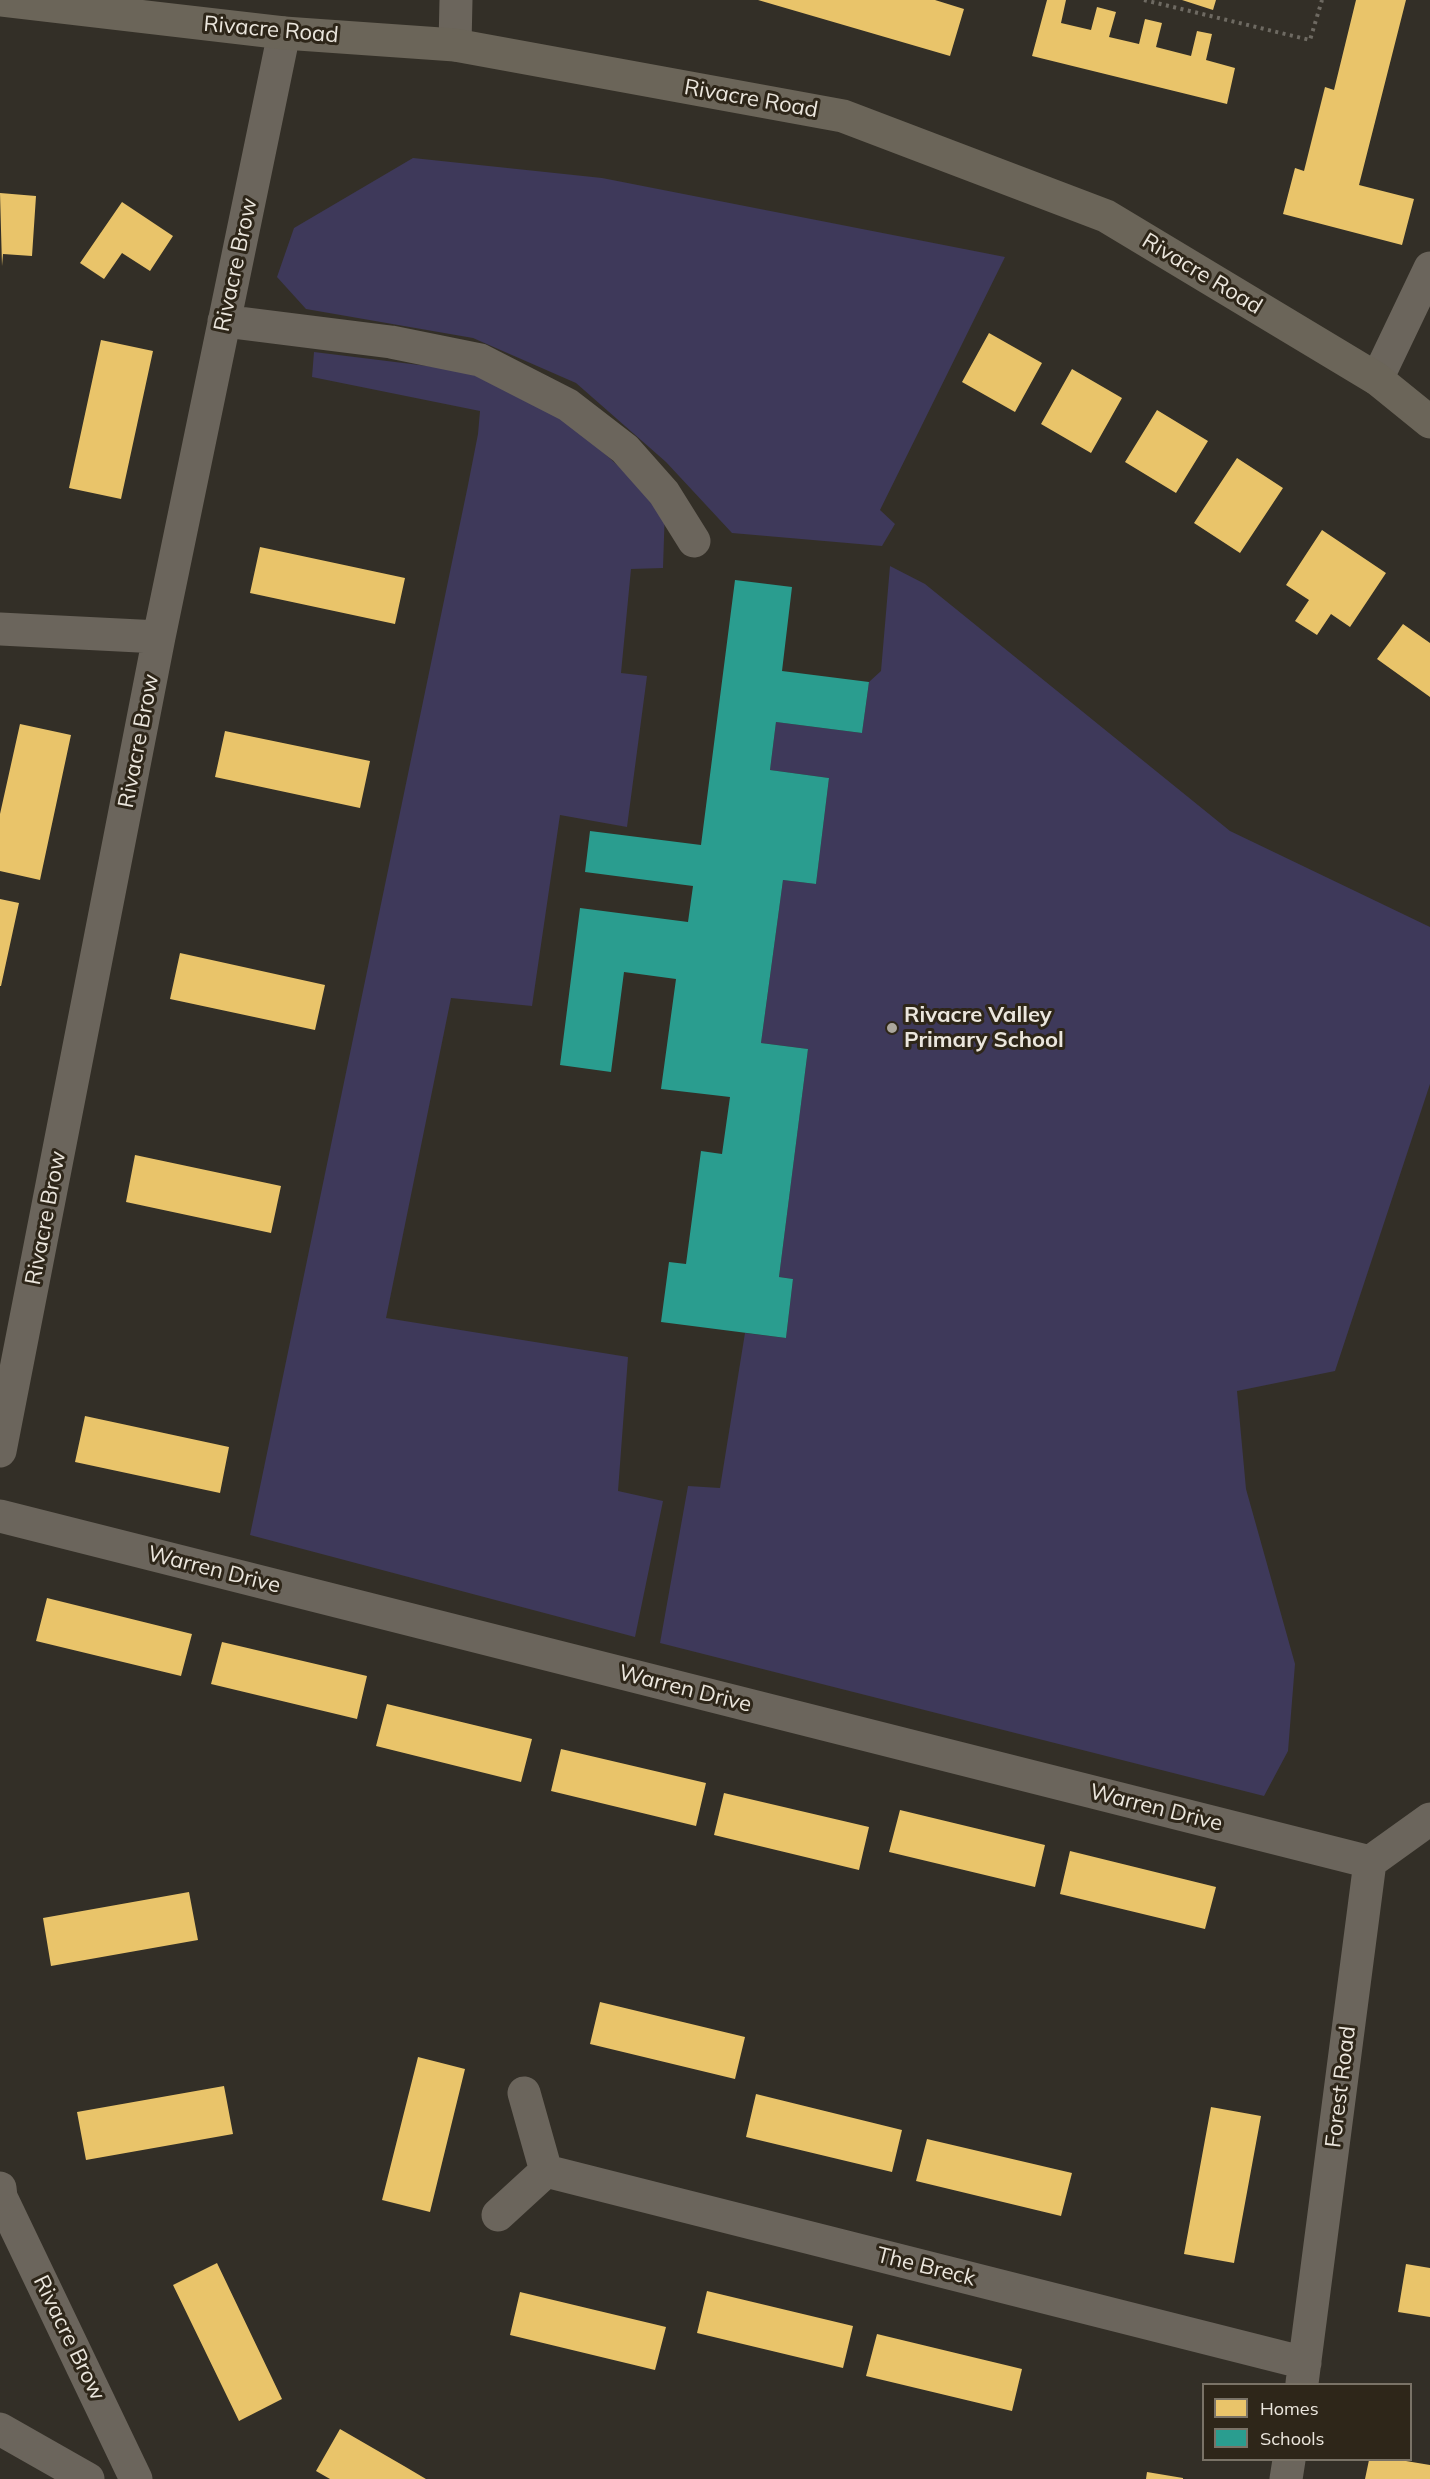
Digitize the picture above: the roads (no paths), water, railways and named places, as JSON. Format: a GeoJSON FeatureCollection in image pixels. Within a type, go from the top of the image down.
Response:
{"type":"FeatureCollection","features":[{"type":"Feature","properties":{"kind":"main road","name":"Rivacre Road"},"geometry":{"type":"LineString","coordinates":[[0,0],[284,33],[455,45],[843,116],[1106,216],[1377,379],[1430,422]]}},
{"type":"Feature","properties":{"kind":"street"},"geometry":{"type":"LineString","coordinates":[[455,45],[456,0]]}},
{"type":"Feature","properties":{"kind":"street","name":"Rivacre Brow"},"geometry":{"type":"LineString","coordinates":[[0,1451],[159,637],[284,33]]}},
{"type":"Feature","properties":{"kind":"street"},"geometry":{"type":"LineString","coordinates":[[1377,379],[1430,268]]}},
{"type":"Feature","properties":{"kind":"street"},"geometry":{"type":"LineString","coordinates":[[224,321],[391,342],[480,360],[568,405],[625,449],[664,493],[694,541]]}},
{"type":"Feature","properties":{"kind":"street"},"geometry":{"type":"LineString","coordinates":[[0,629],[159,637]]}},
{"type":"Feature","properties":{"kind":"street","name":"Warren Drive"},"geometry":{"type":"LineString","coordinates":[[0,1516],[1370,1862]]}},
{"type":"Feature","properties":{"kind":"street"},"geometry":{"type":"LineString","coordinates":[[1370,1862],[1430,1819]]}},
{"type":"Feature","properties":{"kind":"street","name":"Forest Road"},"geometry":{"type":"LineString","coordinates":[[1303,2374],[1370,1862]]}},
{"type":"Feature","properties":{"kind":"street"},"geometry":{"type":"LineString","coordinates":[[498,2215],[546,2171],[524,2093]]}},
{"type":"Feature","properties":{"kind":"street","name":"The Breck"},"geometry":{"type":"LineString","coordinates":[[546,2171],[1303,2374]]}},
{"type":"Feature","properties":{"kind":"street","name":"Rivacre Brow"},"geometry":{"type":"LineString","coordinates":[[0,2194],[136,2479]]}},
{"type":"Feature","properties":{"kind":"street"},"geometry":{"type":"LineString","coordinates":[[0,2428],[88,2479]]}},
{"type":"Feature","properties":{"kind":"street"},"geometry":{"type":"LineString","coordinates":[[1286,2479],[1289,2461]]}},
{"type":"Feature","properties":{"kind":"place","name":"Rivacre Valley Primary School"},"geometry":{"type":"Point","coordinates":[892,1028]}}]}
